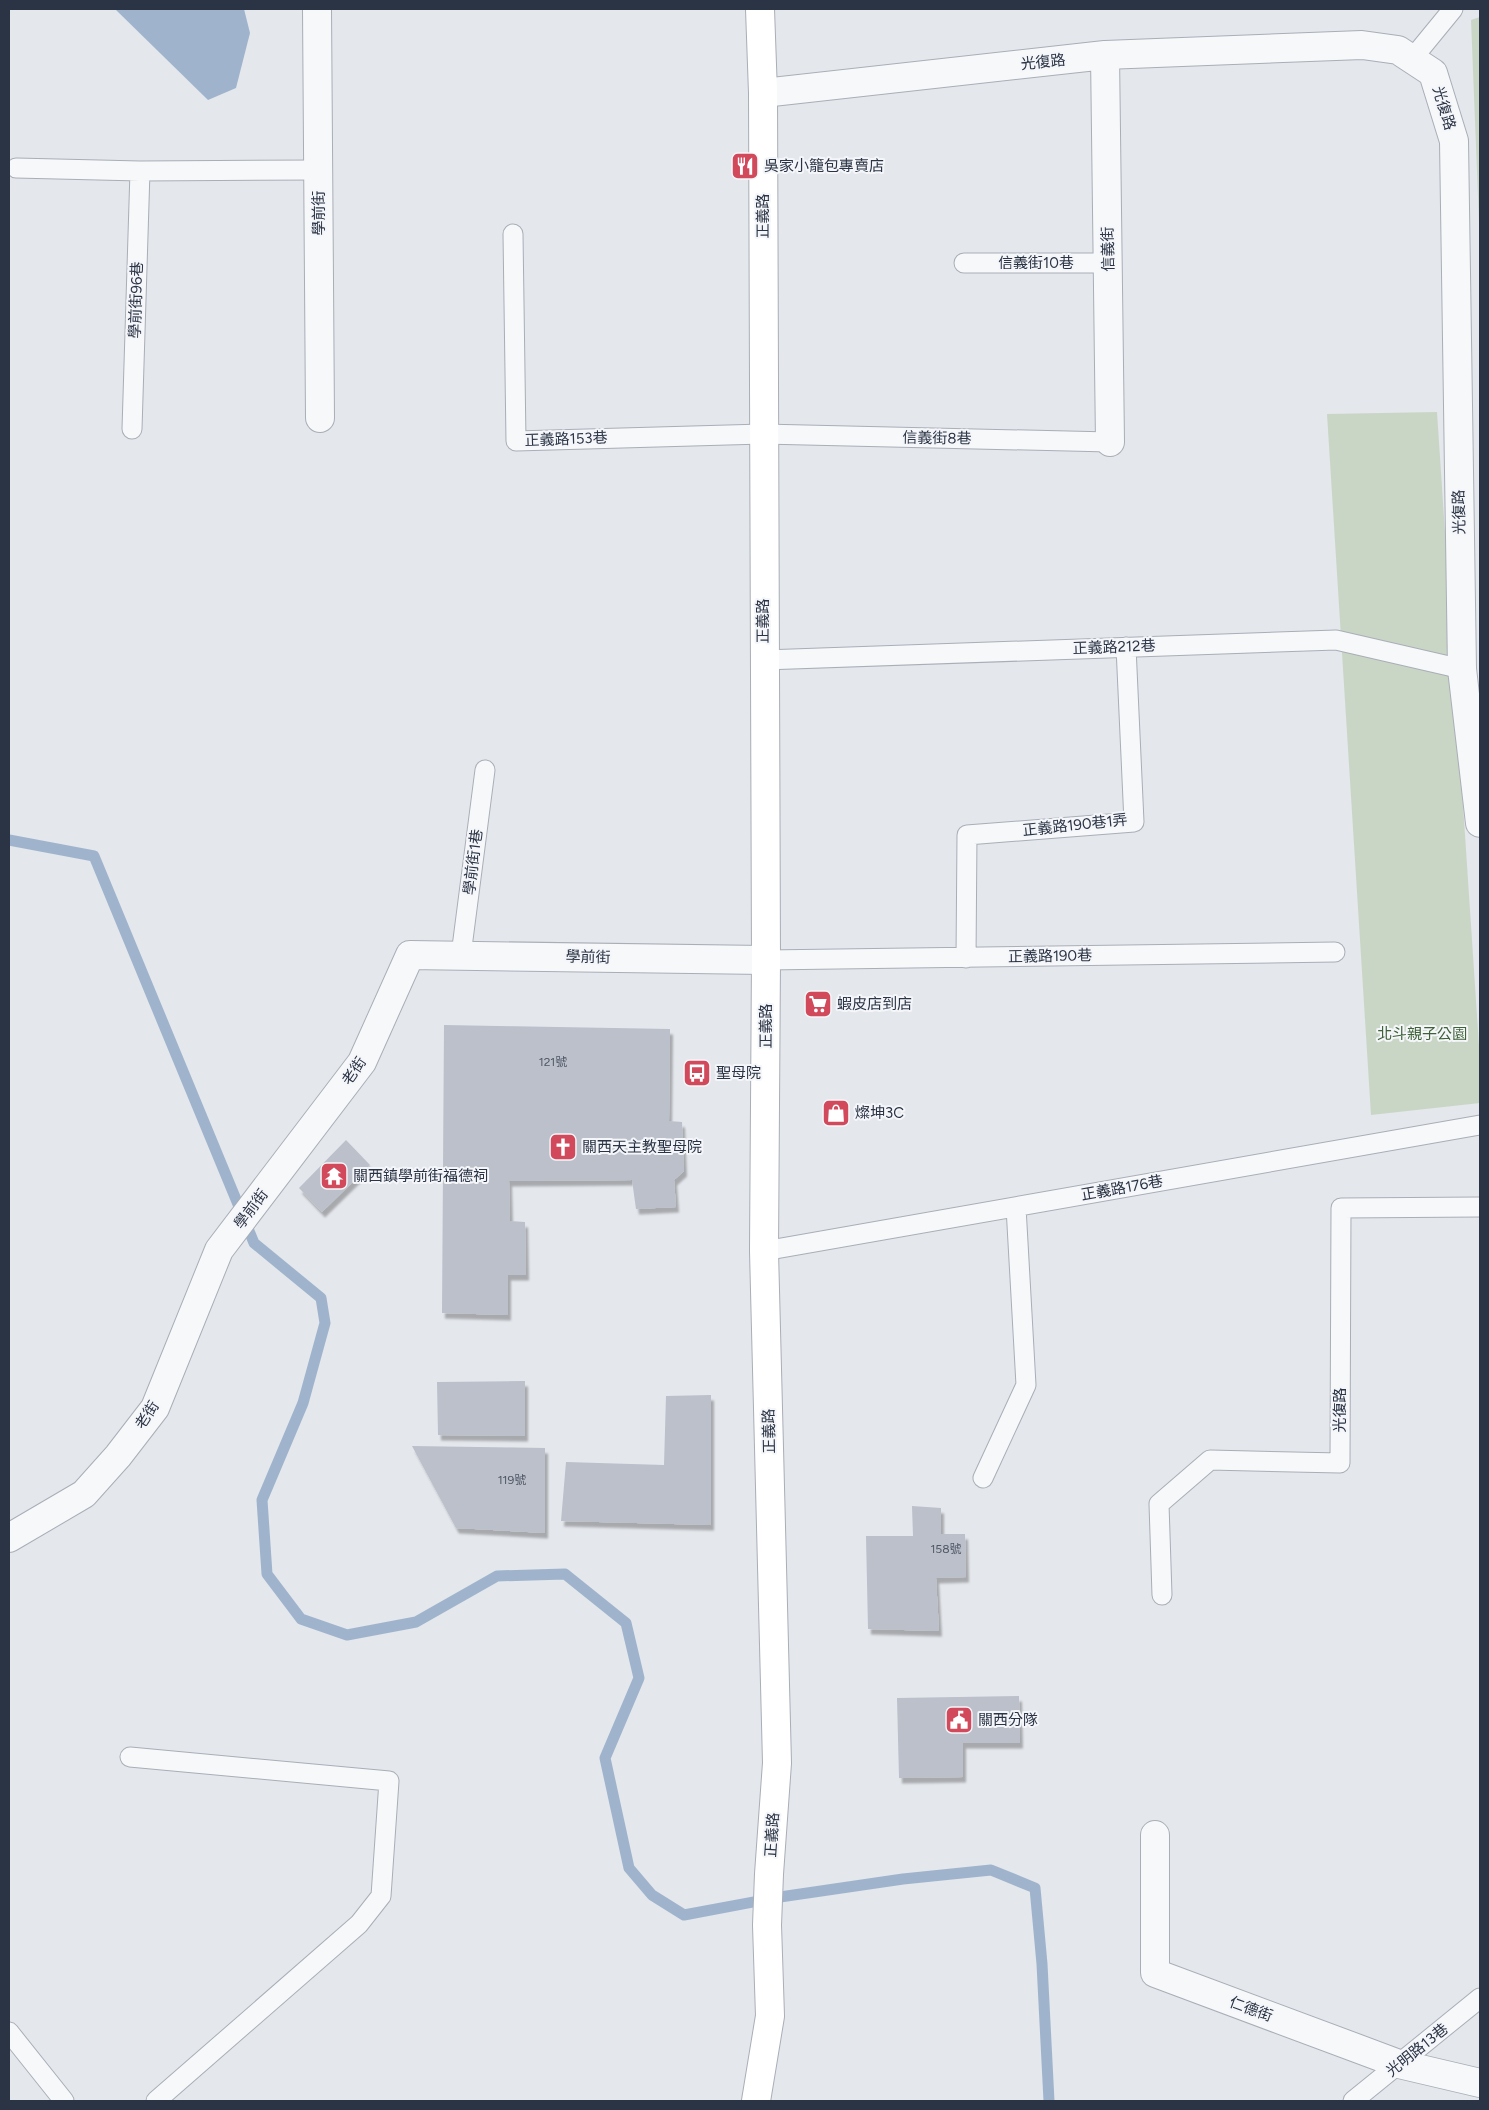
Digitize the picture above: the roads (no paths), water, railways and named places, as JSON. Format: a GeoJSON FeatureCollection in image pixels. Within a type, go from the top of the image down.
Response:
{"type":"FeatureCollection","features":[{"type":"Feature","properties":{"kind":"main road","name":"正義路"},"geometry":{"type":"LineString","coordinates":[[756,2101],[770,2016],[767,1925],[777,1764],[764,1251],[766,960],[760,9]]}},
{"type":"Feature","properties":{"kind":"street","name":"學前街"},"geometry":{"type":"LineString","coordinates":[[318,9],[320,418]]}},
{"type":"Feature","properties":{"kind":"street","name":"光復路"},"geometry":{"type":"LineString","coordinates":[[762,93],[1105,56],[1362,45],[1398,50],[1433,73],[1454,141],[1471,670],[1479,809]]}},
{"type":"Feature","properties":{"kind":"street","name":"信義街"},"geometry":{"type":"LineString","coordinates":[[1105,56],[1110,442]]}},
{"type":"Feature","properties":{"kind":"street","name":"學前街"},"geometry":{"type":"LineString","coordinates":[[410,955],[766,960]]}},
{"type":"Feature","properties":{"kind":"street","name":"老街"},"geometry":{"type":"LineString","coordinates":[[277,1175],[362,1062],[410,955]]}},
{"type":"Feature","properties":{"kind":"street","name":"學前街"},"geometry":{"type":"LineString","coordinates":[[225,1244],[277,1175]]}},
{"type":"Feature","properties":{"kind":"street","name":"老街"},"geometry":{"type":"LineString","coordinates":[[9,1538],[84,1494],[118,1456],[155,1408],[219,1250],[225,1244]]}},
{"type":"Feature","properties":{"kind":"street","name":"仁德街"},"geometry":{"type":"LineString","coordinates":[[1155,1835],[1155,1973],[1399,2064],[1480,2083]]}},
{"type":"Feature","properties":{"kind":"lane"},"geometry":{"type":"LineString","coordinates":[[1412,59],[1453,9]]}},
{"type":"Feature","properties":{"kind":"lane"},"geometry":{"type":"LineString","coordinates":[[16,168],[140,171],[319,170]]}},
{"type":"Feature","properties":{"kind":"lane","name":"學前街96巷"},"geometry":{"type":"LineString","coordinates":[[132,429],[140,171]]}},
{"type":"Feature","properties":{"kind":"lane","name":"正義路153巷"},"geometry":{"type":"LineString","coordinates":[[513,234],[516,440],[763,434]]}},
{"type":"Feature","properties":{"kind":"lane","name":"信義街10巷"},"geometry":{"type":"LineString","coordinates":[[964,263],[1108,263]]}},
{"type":"Feature","properties":{"kind":"lane","name":"信義街8巷"},"geometry":{"type":"LineString","coordinates":[[763,434],[1110,442]]}},
{"type":"Feature","properties":{"kind":"lane","name":"正義路212巷"},"geometry":{"type":"LineString","coordinates":[[764,660],[1336,640],[1471,670]]}},
{"type":"Feature","properties":{"kind":"lane","name":"正義路190巷1弄"},"geometry":{"type":"LineString","coordinates":[[966,958],[968,835],[1134,822],[1126,647]]}},
{"type":"Feature","properties":{"kind":"lane","name":"學前街1巷"},"geometry":{"type":"LineString","coordinates":[[461,955],[485,770]]}},
{"type":"Feature","properties":{"kind":"lane","name":"正義路190巷"},"geometry":{"type":"LineString","coordinates":[[766,960],[1335,952]]}},
{"type":"Feature","properties":{"kind":"lane","name":"正義路176巷"},"geometry":{"type":"LineString","coordinates":[[764,1251],[1480,1125]]}},
{"type":"Feature","properties":{"kind":"lane"},"geometry":{"type":"LineString","coordinates":[[983,1478],[1026,1385],[1016,1207]]}},
{"type":"Feature","properties":{"kind":"lane","name":"光復路"},"geometry":{"type":"LineString","coordinates":[[1162,1595],[1159,1504],[1210,1460],[1340,1463],[1341,1208],[1480,1207]]}},
{"type":"Feature","properties":{"kind":"lane"},"geometry":{"type":"LineString","coordinates":[[130,1757],[389,1781],[381,1896],[360,1924],[156,2101]]}},
{"type":"Feature","properties":{"kind":"lane","name":"光明路13巷"},"geometry":{"type":"LineString","coordinates":[[1353,2101],[1480,1998]]}},
{"type":"Feature","properties":{"kind":"lane"},"geometry":{"type":"LineString","coordinates":[[9,2032],[64,2101]]}},
{"type":"Feature","properties":{"kind":"water"},"geometry":{"type":"Polygon","coordinates":[[[115,9],[244,9],[250,33],[236,88],[208,100],[115,9]]]}},
{"type":"Feature","properties":{"kind":"waterway"},"geometry":{"type":"LineString","coordinates":[[9,840],[94,856],[254,1243],[321,1298],[325,1323],[303,1403],[262,1500],[267,1574],[301,1619],[347,1635],[416,1622],[497,1576],[565,1574],[626,1623],[639,1678],[605,1758],[629,1868],[652,1895],[684,1915],[780,1897],[903,1879],[991,1870],[1035,1888],[1042,1964],[1049,2101]]}},
{"type":"Feature","properties":{"kind":"place","name":"吳家小籠包專賣店"},"geometry":{"type":"Point","coordinates":[745,166]}},
{"type":"Feature","properties":{"kind":"place","name":"蝦皮店到店"},"geometry":{"type":"Point","coordinates":[818,1004]}},
{"type":"Feature","properties":{"kind":"place","name":"聖母院"},"geometry":{"type":"Point","coordinates":[697,1073]}},
{"type":"Feature","properties":{"kind":"place","name":"燦坤3C"},"geometry":{"type":"Point","coordinates":[836,1113]}},
{"type":"Feature","properties":{"kind":"place","name":"關西天主教聖母院"},"geometry":{"type":"Point","coordinates":[563,1147]}},
{"type":"Feature","properties":{"kind":"place","name":"關西鎮學前街福德祠"},"geometry":{"type":"Point","coordinates":[334,1176]}},
{"type":"Feature","properties":{"kind":"place","name":"關西分隊"},"geometry":{"type":"Point","coordinates":[959,1720]}},
{"type":"Feature","properties":{"kind":"park label","name":"北斗親子公園"},"geometry":{"type":"Point","coordinates":[1422,1034]}}]}
